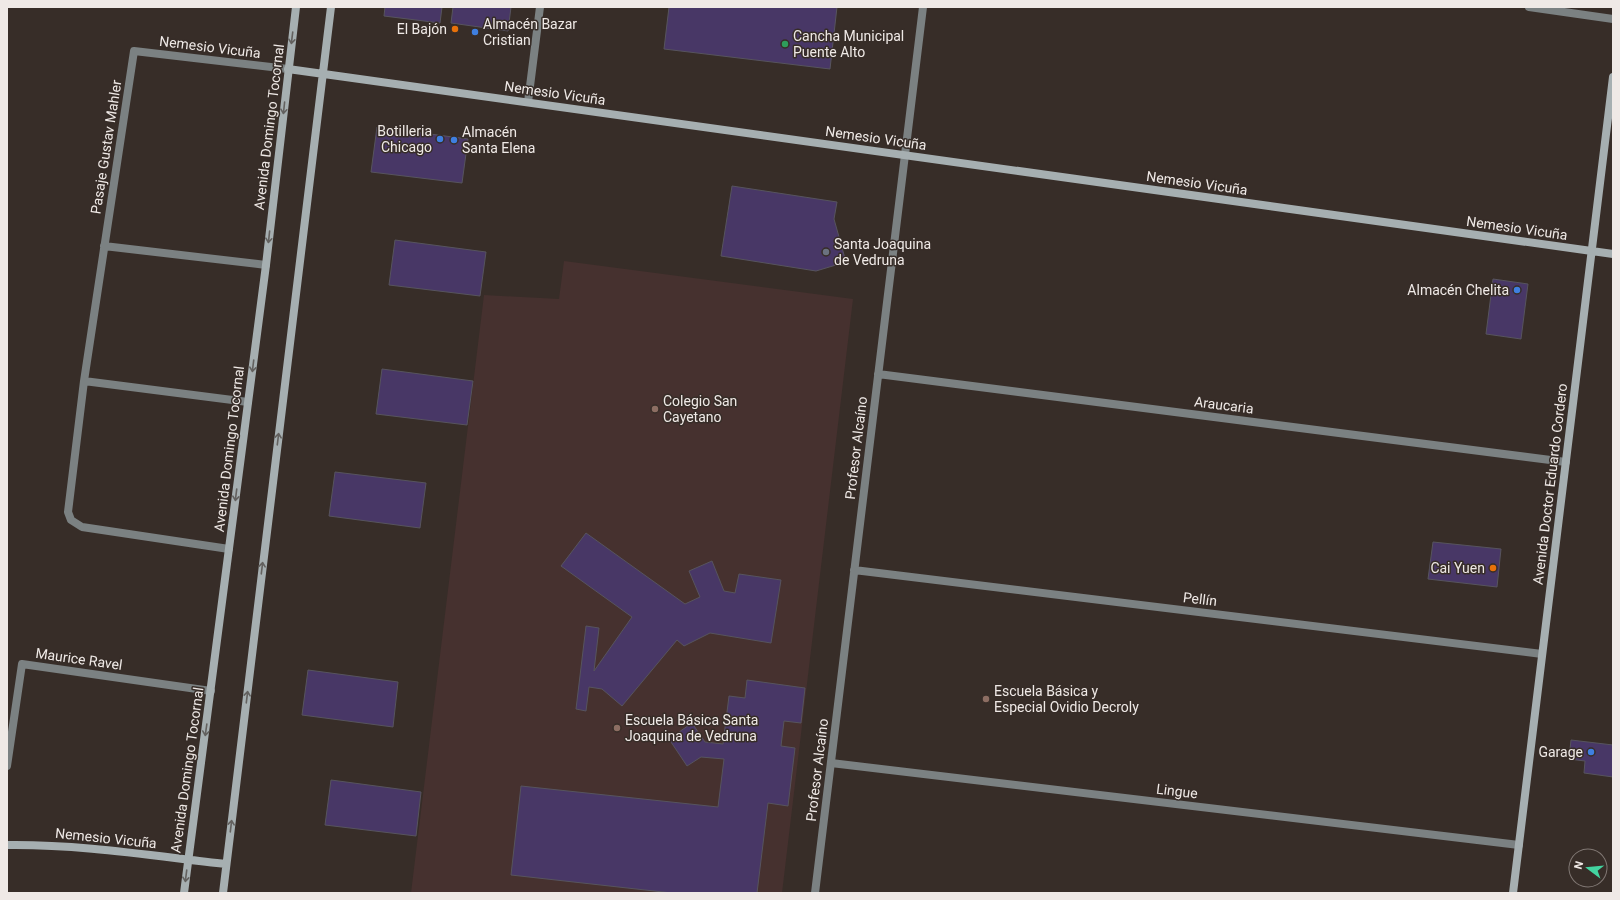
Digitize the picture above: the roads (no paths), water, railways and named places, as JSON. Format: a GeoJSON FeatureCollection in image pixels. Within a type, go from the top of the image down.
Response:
{"type":"FeatureCollection","features":[{"type":"Feature","properties":{"kind":"main road","name":"Avenida Domingo Tocornal"},"geometry":{"type":"LineString","coordinates":[[184,893],[266,265],[296,7]]}},
{"type":"Feature","properties":{"kind":"main road"},"geometry":{"type":"LineString","coordinates":[[223,893],[331,7]]}},
{"type":"Feature","properties":{"kind":"main road","name":"Nemesio Vicuña"},"geometry":{"type":"LineString","coordinates":[[288,69],[1613,254]]}},
{"type":"Feature","properties":{"kind":"main road","name":"Avenida Doctor Eduardo Cordero"},"geometry":{"type":"LineString","coordinates":[[1513,893],[1613,77]]}},
{"type":"Feature","properties":{"kind":"main road","name":"Nemesio Vicuña"},"geometry":{"type":"LineString","coordinates":[[7,845],[45,845],[226,864]]}},
{"type":"Feature","properties":{"kind":"street"},"geometry":{"type":"LineString","coordinates":[[528,102],[540,7]]}},
{"type":"Feature","properties":{"kind":"street","name":"Profesor Alcaíno"},"geometry":{"type":"LineString","coordinates":[[815,893],[922,7]]}},
{"type":"Feature","properties":{"kind":"street"},"geometry":{"type":"LineString","coordinates":[[1529,7],[1613,19]]}},
{"type":"Feature","properties":{"kind":"street","name":"Nemesio Vicuña"},"geometry":{"type":"LineString","coordinates":[[134,51],[288,69]]}},
{"type":"Feature","properties":{"kind":"street","name":"Pasaje Gustav Mahler"},"geometry":{"type":"LineString","coordinates":[[134,51],[84,381],[68,512],[71,520],[82,526],[229,549]]}},
{"type":"Feature","properties":{"kind":"street"},"geometry":{"type":"LineString","coordinates":[[104,246],[266,265]]}},
{"type":"Feature","properties":{"kind":"street","name":"Araucaria"},"geometry":{"type":"LineString","coordinates":[[878,374],[1566,462]]}},
{"type":"Feature","properties":{"kind":"street"},"geometry":{"type":"LineString","coordinates":[[84,381],[248,402]]}},
{"type":"Feature","properties":{"kind":"street","name":"Pellín"},"geometry":{"type":"LineString","coordinates":[[854,570],[1542,654]]}},
{"type":"Feature","properties":{"kind":"street","name":"Maurice Ravel"},"geometry":{"type":"LineString","coordinates":[[7,766],[22,664],[211,691]]}},
{"type":"Feature","properties":{"kind":"street","name":"Lingue"},"geometry":{"type":"LineString","coordinates":[[831,763],[1519,845]]}},
{"type":"Feature","properties":{"kind":"place","name":"El Bajón"},"geometry":{"type":"Point","coordinates":[455,29]}},
{"type":"Feature","properties":{"kind":"place","name":"Almacén Bazar Cristian"},"geometry":{"type":"Point","coordinates":[475,32]}},
{"type":"Feature","properties":{"kind":"place","name":"Cancha Municipal Puente Alto"},"geometry":{"type":"Point","coordinates":[785,44]}},
{"type":"Feature","properties":{"kind":"place","name":"Botilleria Chicago"},"geometry":{"type":"Point","coordinates":[440,139]}},
{"type":"Feature","properties":{"kind":"place","name":"Almacén Santa Elena"},"geometry":{"type":"Point","coordinates":[454,140]}},
{"type":"Feature","properties":{"kind":"place","name":"Santa Joaquina de Vedruna"},"geometry":{"type":"Point","coordinates":[826,252]}},
{"type":"Feature","properties":{"kind":"place","name":"Almacén Chelita"},"geometry":{"type":"Point","coordinates":[1517,290]}},
{"type":"Feature","properties":{"kind":"place","name":"Colegio San Cayetano"},"geometry":{"type":"Point","coordinates":[655,409]}},
{"type":"Feature","properties":{"kind":"place","name":"Cai Yuen"},"geometry":{"type":"Point","coordinates":[1493,568]}},
{"type":"Feature","properties":{"kind":"place","name":"Escuela Básica y Especial Ovidio Decroly"},"geometry":{"type":"Point","coordinates":[986,699]}},
{"type":"Feature","properties":{"kind":"place","name":"Escuela Básica Santa Joaquina de Vedruna"},"geometry":{"type":"Point","coordinates":[617,728]}},
{"type":"Feature","properties":{"kind":"place","name":"Garage"},"geometry":{"type":"Point","coordinates":[1591,752]}}]}
